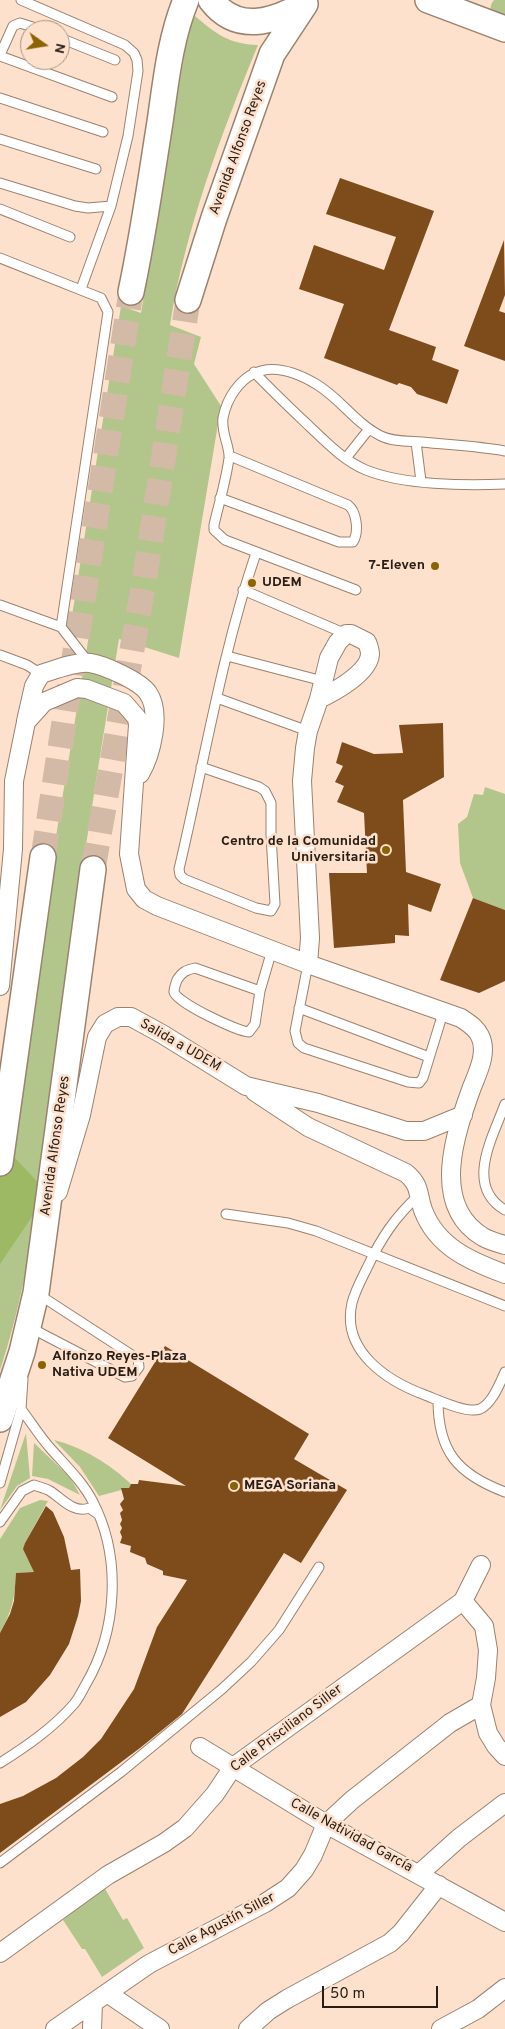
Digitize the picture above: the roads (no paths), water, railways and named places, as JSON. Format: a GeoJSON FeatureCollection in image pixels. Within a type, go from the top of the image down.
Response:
{"type":"FeatureCollection","features":[{"type":"Feature","properties":{"kind":"main road"},"geometry":{"type":"LineString","coordinates":[[131,292],[143,232],[169,55],[171,0]]}},
{"type":"Feature","properties":{"kind":"main road"},"geometry":{"type":"LineString","coordinates":[[169,55],[186,0]]}},
{"type":"Feature","properties":{"kind":"main road"},"geometry":{"type":"LineString","coordinates":[[211,0],[218,9],[229,16],[247,21],[263,22],[282,17],[308,2]]}},
{"type":"Feature","properties":{"kind":"main road"},"geometry":{"type":"LineString","coordinates":[[428,0],[500,27]]}},
{"type":"Feature","properties":{"kind":"main road"},"geometry":{"type":"LineString","coordinates":[[486,0],[483,10],[485,17],[500,27]]}},
{"type":"Feature","properties":{"kind":"main road","name":"Avenida Alfonso Reyes"},"geometry":{"type":"LineString","coordinates":[[188,300],[214,218],[272,54],[308,2]]}},
{"type":"Feature","properties":{"kind":"main road"},"geometry":{"type":"LineString","coordinates":[[0,1163],[43,857]]}},
{"type":"Feature","properties":{"kind":"main road","name":"Avenida Alfonso Reyes"},"geometry":{"type":"LineString","coordinates":[[11,1414],[22,1352],[36,1293],[93,869]]}},
{"type":"Feature","properties":{"kind":"street"},"geometry":{"type":"LineString","coordinates":[[308,964],[310,930],[302,781],[308,731],[332,650],[346,634],[351,634],[367,642],[370,653],[364,668],[352,679],[318,699]]}},
{"type":"Feature","properties":{"kind":"street"},"geometry":{"type":"LineString","coordinates":[[0,986],[13,849],[14,781],[34,686],[41,674],[89,663],[123,676],[148,692],[153,704],[154,726],[146,764],[136,781]]}},
{"type":"Feature","properties":{"kind":"street"},"geometry":{"type":"LineString","coordinates":[[26,722],[44,702],[77,688],[104,695],[124,704],[137,718],[136,781],[129,854],[136,889],[144,899],[156,906],[308,964],[461,1018],[473,1026],[480,1036],[483,1048],[481,1062],[463,1115],[452,1160],[451,1187],[455,1204],[469,1225],[484,1238],[505,1245]]}},
{"type":"Feature","properties":{"kind":"street","name":"Salida a UDEM"},"geometry":{"type":"LineString","coordinates":[[45,1233],[81,1115],[98,1037],[105,1024],[112,1019],[131,1018],[170,1038],[246,1086],[318,1102],[406,1131],[424,1130],[463,1115]]}},
{"type":"Feature","properties":{"kind":"street"},"geometry":{"type":"LineString","coordinates":[[246,1086],[308,1128],[406,1173],[415,1181],[422,1208],[430,1225],[440,1239],[454,1250],[478,1263],[505,1274]]}},
{"type":"Feature","properties":{"kind":"street"},"geometry":{"type":"LineString","coordinates":[[480,1565],[463,1601],[484,1626],[486,1678],[480,1705],[488,1733],[505,1756]]}},
{"type":"Feature","properties":{"kind":"street","name":"Calle Prisciliano Siller"},"geometry":{"type":"LineString","coordinates":[[0,1952],[108,1875],[164,1843],[185,1828],[215,1794],[233,1766],[463,1601]]}},
{"type":"Feature","properties":{"kind":"street","name":"Calle Agustín Siller"},"geometry":{"type":"LineString","coordinates":[[55,2029],[149,1964],[265,1903],[288,1888],[304,1870],[313,1855],[326,1824],[352,1800],[450,1723],[480,1705]]}},
{"type":"Feature","properties":{"kind":"street","name":"Calle Natividad García"},"geometry":{"type":"LineString","coordinates":[[200,1747],[326,1824],[505,1922]]}},
{"type":"Feature","properties":{"kind":"street"},"geometry":{"type":"LineString","coordinates":[[419,1874],[458,1838],[505,1803]]}},
{"type":"Feature","properties":{"kind":"street"},"geometry":{"type":"LineString","coordinates":[[248,2029],[268,2011],[287,1999],[390,1943],[401,1933],[439,1885]]}},
{"type":"Feature","properties":{"kind":"street"},"geometry":{"type":"LineString","coordinates":[[441,2029],[478,2009],[505,1988]]}},
{"type":"Feature","properties":{"kind":"street"},"geometry":{"type":"LineString","coordinates":[[92,2029],[100,1998],[160,2029]]}},
{"type":"Feature","properties":{"kind":"lane"},"geometry":{"type":"LineString","coordinates":[[22,0],[125,45],[134,53],[137,60],[138,71],[128,136],[111,206],[81,288]]}},
{"type":"Feature","properties":{"kind":"lane"},"geometry":{"type":"LineString","coordinates":[[20,23],[13,26],[0,56],[112,97]]}},
{"type":"Feature","properties":{"kind":"lane"},"geometry":{"type":"LineString","coordinates":[[70,42],[115,60]]}},
{"type":"Feature","properties":{"kind":"lane"},"geometry":{"type":"LineString","coordinates":[[0,98],[103,132]]}},
{"type":"Feature","properties":{"kind":"lane"},"geometry":{"type":"LineString","coordinates":[[0,139],[96,169]]}},
{"type":"Feature","properties":{"kind":"lane"},"geometry":{"type":"LineString","coordinates":[[0,183],[75,206],[88,208],[111,206]]}},
{"type":"Feature","properties":{"kind":"lane"},"geometry":{"type":"LineString","coordinates":[[0,209],[70,237]]}},
{"type":"Feature","properties":{"kind":"lane"},"geometry":{"type":"LineString","coordinates":[[0,258],[81,288],[101,298],[108,312],[61,628]]}},
{"type":"Feature","properties":{"kind":"lane"},"geometry":{"type":"LineString","coordinates":[[356,590],[256,553],[226,540],[214,530],[230,456],[223,434],[223,417],[230,396],[241,382],[254,372],[263,369],[285,371],[316,384],[369,429],[383,437],[505,451]]}},
{"type":"Feature","properties":{"kind":"lane"},"geometry":{"type":"LineString","coordinates":[[254,372],[274,394],[346,458],[364,469],[379,474],[421,481],[473,485],[505,484]]}},
{"type":"Feature","properties":{"kind":"lane"},"geometry":{"type":"LineString","coordinates":[[346,458],[369,429]]}},
{"type":"Feature","properties":{"kind":"lane"},"geometry":{"type":"LineString","coordinates":[[416,442],[421,481]]}},
{"type":"Feature","properties":{"kind":"lane"},"geometry":{"type":"LineString","coordinates":[[220,498],[339,542],[353,542],[356,537],[355,517],[352,508],[348,505],[230,456]]}},
{"type":"Feature","properties":{"kind":"lane"},"geometry":{"type":"LineString","coordinates":[[201,767],[259,787],[269,797],[271,803],[271,835],[276,904],[272,911],[256,908],[184,879],[180,875],[201,767],[217,698],[243,590],[256,553]]}},
{"type":"Feature","properties":{"kind":"lane"},"geometry":{"type":"LineString","coordinates":[[243,590],[346,634]]}},
{"type":"Feature","properties":{"kind":"lane"},"geometry":{"type":"LineString","coordinates":[[0,605],[61,628],[89,663]]}},
{"type":"Feature","properties":{"kind":"lane"},"geometry":{"type":"LineString","coordinates":[[0,655],[27,665],[41,674]]}},
{"type":"Feature","properties":{"kind":"lane"},"geometry":{"type":"LineString","coordinates":[[227,656],[323,680]]}},
{"type":"Feature","properties":{"kind":"lane"},"geometry":{"type":"LineString","coordinates":[[217,698],[308,731]]}},
{"type":"Feature","properties":{"kind":"lane"},"geometry":{"type":"LineString","coordinates":[[260,991],[195,968],[187,969],[181,974],[174,992],[189,1005],[238,1029],[249,1032],[255,1024],[260,991],[272,950]]}},
{"type":"Feature","properties":{"kind":"lane"},"geometry":{"type":"LineString","coordinates":[[308,964],[295,1031],[298,1043],[304,1048],[413,1083],[419,1082],[423,1078],[443,1013]]}},
{"type":"Feature","properties":{"kind":"lane"},"geometry":{"type":"LineString","coordinates":[[299,1008],[429,1057]]}},
{"type":"Feature","properties":{"kind":"lane"},"geometry":{"type":"LineString","coordinates":[[505,1104],[484,1164],[482,1180],[497,1205],[505,1210]]}},
{"type":"Feature","properties":{"kind":"lane"},"geometry":{"type":"LineString","coordinates":[[419,1194],[400,1212],[373,1254],[356,1290],[351,1318],[359,1349],[366,1359],[392,1379],[438,1400],[463,1408],[478,1410],[484,1407],[489,1402],[505,1372]]}},
{"type":"Feature","properties":{"kind":"lane"},"geometry":{"type":"LineString","coordinates":[[226,1214],[288,1223],[325,1235],[505,1306]]}},
{"type":"Feature","properties":{"kind":"lane"},"geometry":{"type":"LineString","coordinates":[[29,1327],[125,1377],[132,1376],[140,1367],[138,1360],[36,1293]]}},
{"type":"Feature","properties":{"kind":"lane"},"geometry":{"type":"LineString","coordinates":[[438,1400],[438,1422],[443,1440],[453,1458],[470,1475],[505,1492]]}},
{"type":"Feature","properties":{"kind":"lane"},"geometry":{"type":"LineString","coordinates":[[0,1483],[11,1414]]}},
{"type":"Feature","properties":{"kind":"lane"},"geometry":{"type":"LineString","coordinates":[[0,1763],[36,1740],[75,1703],[98,1665],[110,1622],[112,1580],[108,1542],[92,1501],[77,1478],[49,1447],[11,1414]]}},
{"type":"Feature","properties":{"kind":"lane"},"geometry":{"type":"LineString","coordinates":[[0,1522],[22,1491],[34,1485],[48,1490],[74,1508],[84,1510],[89,1508],[98,1514]]}},
{"type":"Feature","properties":{"kind":"lane"},"geometry":{"type":"LineString","coordinates":[[0,1863],[121,1772],[222,1689],[251,1662],[279,1630],[319,1566]]}},
{"type":"Feature","properties":{"kind":"tunnel"},"geometry":{"type":"LineString","coordinates":[[43,857],[131,292]]}},
{"type":"Feature","properties":{"kind":"tunnel"},"geometry":{"type":"LineString","coordinates":[[93,869],[144,582],[188,300]]}},
{"type":"Feature","properties":{"kind":"place","name":"7-Eleven"},"geometry":{"type":"Point","coordinates":[435,566]}},
{"type":"Feature","properties":{"kind":"place","name":"UDEM"},"geometry":{"type":"Point","coordinates":[252,583]}},
{"type":"Feature","properties":{"kind":"place","name":"Centro de la Comunidad Universitaria"},"geometry":{"type":"Point","coordinates":[386,850]}},
{"type":"Feature","properties":{"kind":"place","name":"Alfonzo Reyes-Plaza Nativa UDEM"},"geometry":{"type":"Point","coordinates":[42,1365]}},
{"type":"Feature","properties":{"kind":"place","name":"MEGA Soriana"},"geometry":{"type":"Point","coordinates":[234,1486]}}]}
